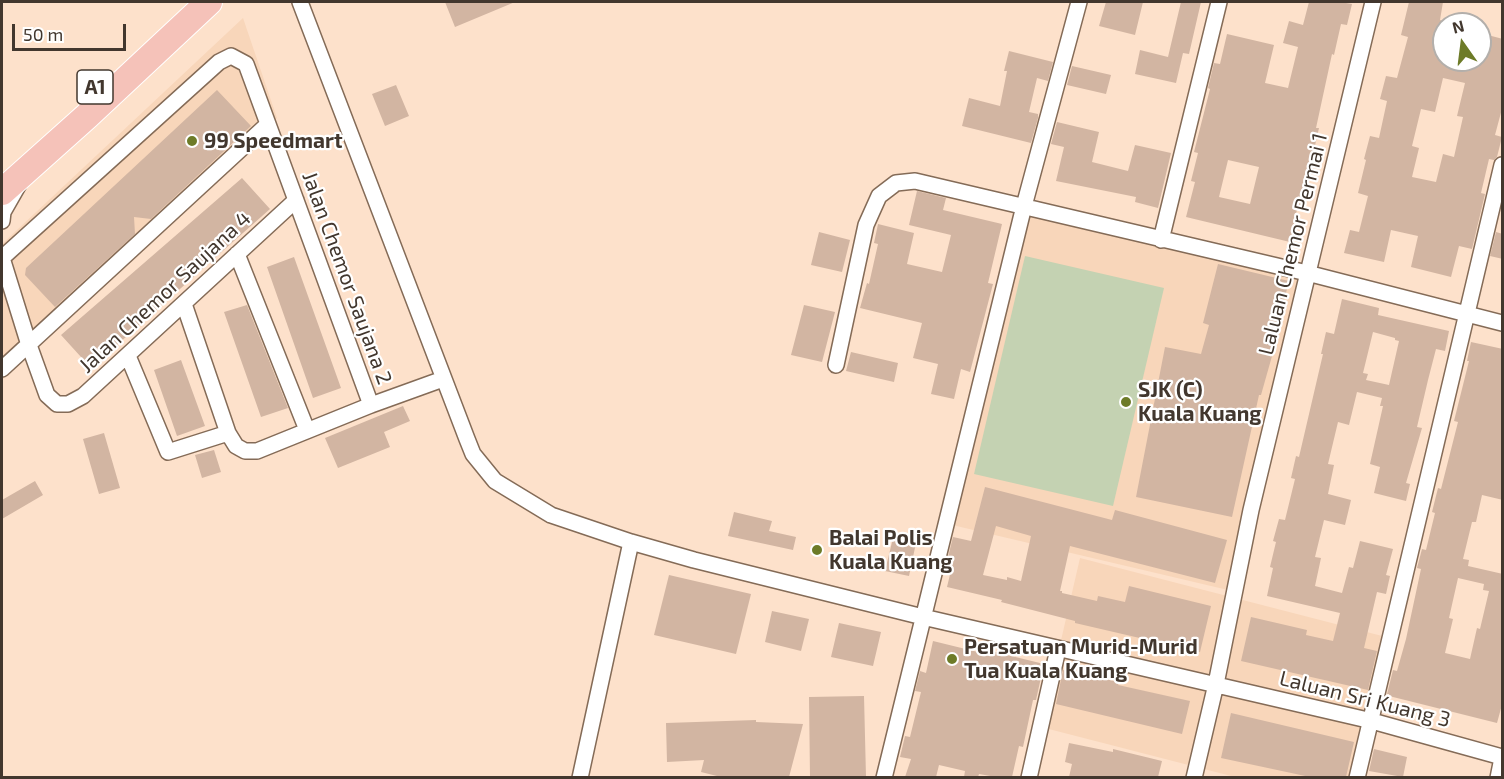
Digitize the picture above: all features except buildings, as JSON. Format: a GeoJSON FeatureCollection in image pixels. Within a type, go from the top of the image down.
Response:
{"type":"FeatureCollection","features":[{"type":"Feature","properties":{"kind":"main road","name":"A1"},"geometry":{"type":"LineString","coordinates":[[2,175],[184,2]]}},
{"type":"Feature","properties":{"kind":"main road","name":"A1"},"geometry":{"type":"LineString","coordinates":[[2,192],[209,2]]}},
{"type":"Feature","properties":{"kind":"street","name":"Laluan Sri Kuang 3"},"geometry":{"type":"LineString","coordinates":[[300,2],[473,454],[495,481],[551,515],[631,542],[923,617],[1371,721],[1503,758]]}},
{"type":"Feature","properties":{"kind":"street"},"geometry":{"type":"LineString","coordinates":[[884,777],[1024,206],[1079,2]]}},
{"type":"Feature","properties":{"kind":"street"},"geometry":{"type":"LineString","coordinates":[[1161,240],[1220,2]]}},
{"type":"Feature","properties":{"kind":"street","name":"Laluan Chemor Permai 1"},"geometry":{"type":"LineString","coordinates":[[1194,777],[1216,684],[1251,510],[1373,2]]}},
{"type":"Feature","properties":{"kind":"street","name":"Jalan Chemor Saujana 2"},"geometry":{"type":"LineString","coordinates":[[2,258],[219,62],[231,57],[246,64],[371,405]]}},
{"type":"Feature","properties":{"kind":"street"},"geometry":{"type":"LineString","coordinates":[[2,369],[268,124]]}},
{"type":"Feature","properties":{"kind":"street"},"geometry":{"type":"LineString","coordinates":[[2,221],[3,212],[32,164]]}},
{"type":"Feature","properties":{"kind":"street"},"geometry":{"type":"LineString","coordinates":[[1358,777],[1503,165]]}},
{"type":"Feature","properties":{"kind":"street"},"geometry":{"type":"LineString","coordinates":[[836,365],[866,225],[879,196],[896,183],[915,181],[1307,273],[1503,322]]}},
{"type":"Feature","properties":{"kind":"street","name":"Jalan Chemor Saujana 4"},"geometry":{"type":"LineString","coordinates":[[29,345],[47,394],[57,404],[68,404],[83,396],[296,200]]}},
{"type":"Feature","properties":{"kind":"street"},"geometry":{"type":"LineString","coordinates":[[237,255],[307,430]]}},
{"type":"Feature","properties":{"kind":"street"},"geometry":{"type":"LineString","coordinates":[[2,258],[29,345]]}},
{"type":"Feature","properties":{"kind":"street"},"geometry":{"type":"LineString","coordinates":[[184,304],[228,433],[236,446],[245,451],[257,450],[443,379]]}},
{"type":"Feature","properties":{"kind":"street"},"geometry":{"type":"LineString","coordinates":[[128,356],[168,452],[228,433]]}},
{"type":"Feature","properties":{"kind":"street"},"geometry":{"type":"LineString","coordinates":[[580,777],[631,542]]}},
{"type":"Feature","properties":{"kind":"street"},"geometry":{"type":"LineString","coordinates":[[1029,777],[1058,649]]}},
{"type":"Feature","properties":{"kind":"street"},"geometry":{"type":"LineString","coordinates":[[1498,777],[1503,758]]}},
{"type":"Feature","properties":{"kind":"shaded area"},"geometry":{"type":"Polygon","coordinates":[[[243,18],[277,118],[2,380],[2,244],[243,18]]]}},
{"type":"Feature","properties":{"kind":"shaded area","name":"SJK (C) Kuala Kuang"},"geometry":{"type":"Polygon","coordinates":[[[1028,215],[1302,280],[1228,590],[948,524],[1028,215]]]}},
{"type":"Feature","properties":{"kind":"shaded area"},"geometry":{"type":"Polygon","coordinates":[[[1080,558],[1386,637],[1354,777],[1235,777],[1041,727],[1080,558]]]}},
{"type":"Feature","properties":{"kind":"green space"},"geometry":{"type":"Polygon","coordinates":[[[1025,256],[1164,288],[1113,506],[974,474],[1025,256]]]}},
{"type":"Feature","properties":{"kind":"place","name":"99 Speedmart"},"geometry":{"type":"Point","coordinates":[192,141]}},
{"type":"Feature","properties":{"kind":"place","name":"SJK (C) Kuala Kuang"},"geometry":{"type":"Point","coordinates":[1126,402]}},
{"type":"Feature","properties":{"kind":"place","name":"Balai Polis Kuala Kuang"},"geometry":{"type":"Point","coordinates":[817,550]}},
{"type":"Feature","properties":{"kind":"place","name":"Persatuan Murid-Murid Tua Kuala Kuang"},"geometry":{"type":"Point","coordinates":[952,659]}}]}
